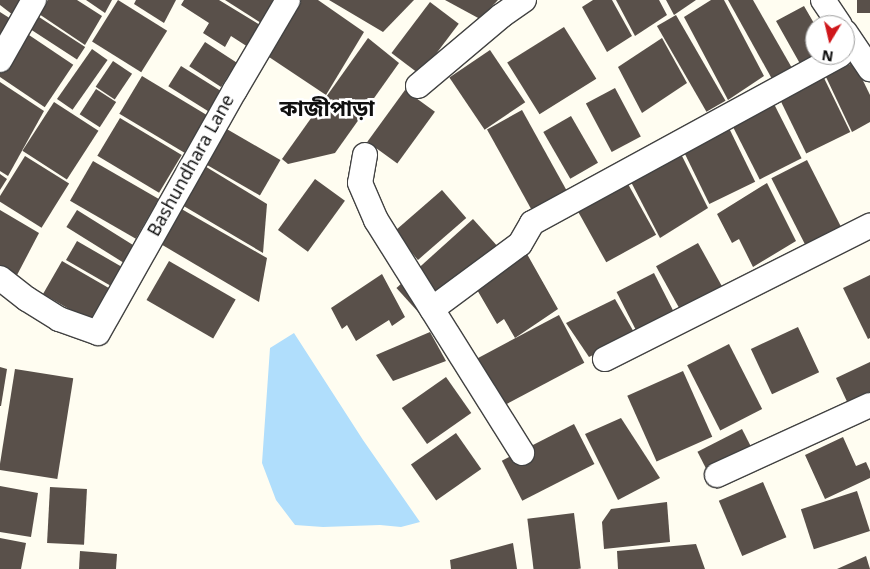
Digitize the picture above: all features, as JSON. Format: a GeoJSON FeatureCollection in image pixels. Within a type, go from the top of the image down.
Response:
{"type":"FeatureCollection","features":[{"type":"Feature","properties":{"kind":"street"},"geometry":{"type":"LineString","coordinates":[[0,60],[34,0]]}},
{"type":"Feature","properties":{"kind":"street","name":"Bashundhara Lane"},"geometry":{"type":"LineString","coordinates":[[3,287],[59,319],[98,333],[234,90],[288,0]]}},
{"type":"Feature","properties":{"kind":"street"},"geometry":{"type":"LineString","coordinates":[[418,86],[501,16],[524,0]]}},
{"type":"Feature","properties":{"kind":"street"},"geometry":{"type":"LineString","coordinates":[[824,0],[834,15]]}},
{"type":"Feature","properties":{"kind":"street"},"geometry":{"type":"LineString","coordinates":[[855,55],[870,69]]}},
{"type":"Feature","properties":{"kind":"street"},"geometry":{"type":"LineString","coordinates":[[432,309],[520,244],[532,223],[814,65]]}},
{"type":"Feature","properties":{"kind":"street"},"geometry":{"type":"LineString","coordinates":[[364,156],[360,183],[376,220],[522,454]]}},
{"type":"Feature","properties":{"kind":"street"},"geometry":{"type":"LineString","coordinates":[[605,359],[870,226]]}},
{"type":"Feature","properties":{"kind":"street"},"geometry":{"type":"LineString","coordinates":[[717,475],[870,405]]}},
{"type":"Feature","properties":{"kind":"water"},"geometry":{"type":"Polygon","coordinates":[[[294,333],[363,440],[420,522],[401,527],[380,525],[323,527],[295,525],[276,500],[262,463],[270,348],[294,333]]]}},
{"type":"Feature","properties":{"kind":"building"},"geometry":{"type":"Polygon","coordinates":[[[0,0],[23,0],[13,15],[0,5],[0,0]]]}},
{"type":"Feature","properties":{"kind":"building"},"geometry":{"type":"Polygon","coordinates":[[[48,0],[77,0],[102,16],[85,45],[39,14],[48,0]]]}},
{"type":"Feature","properties":{"kind":"building"},"geometry":{"type":"Polygon","coordinates":[[[86,0],[112,0],[105,13],[86,0]]]}},
{"type":"Feature","properties":{"kind":"building"},"geometry":{"type":"Polygon","coordinates":[[[118,0],[167,31],[141,72],[92,42],[118,0]]]}},
{"type":"Feature","properties":{"kind":"building"},"geometry":{"type":"Polygon","coordinates":[[[136,0],[176,0],[164,23],[134,4],[136,0]]]}},
{"type":"Feature","properties":{"kind":"building"},"geometry":{"type":"Polygon","coordinates":[[[184,0],[219,0],[260,25],[248,47],[231,36],[225,47],[203,33],[209,23],[181,5],[184,0]]]}},
{"type":"Feature","properties":{"kind":"building"},"geometry":{"type":"Polygon","coordinates":[[[225,0],[273,0],[261,23],[225,0]]]}},
{"type":"Feature","properties":{"kind":"building"},"geometry":{"type":"Polygon","coordinates":[[[295,0],[318,0],[364,32],[326,95],[263,53],[295,0]]]}},
{"type":"Feature","properties":{"kind":"building"},"geometry":{"type":"Polygon","coordinates":[[[329,0],[414,0],[383,32],[329,0]]]}},
{"type":"Feature","properties":{"kind":"building"},"geometry":{"type":"Polygon","coordinates":[[[445,0],[498,0],[480,19],[445,0]]]}},
{"type":"Feature","properties":{"kind":"building"},"geometry":{"type":"Polygon","coordinates":[[[593,0],[612,0],[632,36],[607,52],[582,7],[593,0]]]}},
{"type":"Feature","properties":{"kind":"building"},"geometry":{"type":"Polygon","coordinates":[[[616,0],[659,0],[667,15],[635,36],[616,0]]]}},
{"type":"Feature","properties":{"kind":"building"},"geometry":{"type":"Polygon","coordinates":[[[666,0],[696,0],[674,15],[666,0]]]}},
{"type":"Feature","properties":{"kind":"building"},"geometry":{"type":"Polygon","coordinates":[[[711,0],[724,0],[764,76],[728,100],[684,17],[711,0]]]}},
{"type":"Feature","properties":{"kind":"building"},"geometry":{"type":"Polygon","coordinates":[[[728,0],[753,0],[796,75],[777,88],[728,0]]]}},
{"type":"Feature","properties":{"kind":"building"},"geometry":{"type":"Polygon","coordinates":[[[857,0],[870,0],[870,13],[857,13],[857,0]]]}},
{"type":"Feature","properties":{"kind":"building"},"geometry":{"type":"Polygon","coordinates":[[[430,2],[459,24],[420,75],[391,53],[430,2]]]}},
{"type":"Feature","properties":{"kind":"building"},"geometry":{"type":"Polygon","coordinates":[[[804,6],[809,15],[805,15],[805,65],[810,65],[803,69],[776,21],[804,6]]]}},
{"type":"Feature","properties":{"kind":"building"},"geometry":{"type":"Polygon","coordinates":[[[0,12],[11,19],[0,39],[0,12]]]}},
{"type":"Feature","properties":{"kind":"building"},"geometry":{"type":"Polygon","coordinates":[[[676,15],[726,101],[706,112],[657,26],[676,15]]]}},
{"type":"Feature","properties":{"kind":"building"},"geometry":{"type":"Polygon","coordinates":[[[39,17],[85,47],[77,60],[31,30],[39,17]]]}},
{"type":"Feature","properties":{"kind":"building"},"geometry":{"type":"Polygon","coordinates":[[[564,27],[596,79],[540,114],[507,63],[564,27]]]}},
{"type":"Feature","properties":{"kind":"building"},"geometry":{"type":"Polygon","coordinates":[[[26,33],[73,65],[45,107],[0,77],[0,72],[26,33]]]}},
{"type":"Feature","properties":{"kind":"building"},"geometry":{"type":"Polygon","coordinates":[[[368,38],[399,63],[335,153],[288,164],[282,159],[368,38]]]}},
{"type":"Feature","properties":{"kind":"building"},"geometry":{"type":"Polygon","coordinates":[[[662,38],[687,83],[642,113],[618,67],[662,38]]]}},
{"type":"Feature","properties":{"kind":"building"},"geometry":{"type":"Polygon","coordinates":[[[205,42],[237,63],[221,87],[189,66],[205,42]]]}},
{"type":"Feature","properties":{"kind":"building"},"geometry":{"type":"Polygon","coordinates":[[[92,49],[108,60],[73,110],[57,99],[92,49]]]}},
{"type":"Feature","properties":{"kind":"building"},"geometry":{"type":"Polygon","coordinates":[[[490,50],[525,102],[485,130],[449,77],[490,50]]]}},
{"type":"Feature","properties":{"kind":"building"},"geometry":{"type":"Polygon","coordinates":[[[113,61],[132,74],[115,100],[96,87],[113,61]]]}},
{"type":"Feature","properties":{"kind":"building"},"geometry":{"type":"Polygon","coordinates":[[[855,64],[870,95],[870,122],[852,132],[826,77],[848,65],[855,64]]]}},
{"type":"Feature","properties":{"kind":"building"},"geometry":{"type":"Polygon","coordinates":[[[181,66],[223,92],[210,112],[168,86],[181,66]]]}},
{"type":"Feature","properties":{"kind":"building"},"geometry":{"type":"Polygon","coordinates":[[[142,76],[207,115],[184,153],[119,114],[142,76]]]}},
{"type":"Feature","properties":{"kind":"building"},"geometry":{"type":"Polygon","coordinates":[[[824,78],[850,132],[806,153],[780,99],[824,78]]]}},
{"type":"Feature","properties":{"kind":"building"},"geometry":{"type":"Polygon","coordinates":[[[0,82],[44,111],[8,176],[0,171],[0,82]]]}},
{"type":"Feature","properties":{"kind":"building"},"geometry":{"type":"Polygon","coordinates":[[[615,88],[641,137],[612,152],[586,103],[615,88]]]}},
{"type":"Feature","properties":{"kind":"building"},"geometry":{"type":"Polygon","coordinates":[[[96,89],[116,102],[100,127],[80,114],[96,89]]]}},
{"type":"Feature","properties":{"kind":"building"},"geometry":{"type":"Polygon","coordinates":[[[405,90],[435,112],[397,164],[367,142],[405,90]]]}},
{"type":"Feature","properties":{"kind":"building"},"geometry":{"type":"Polygon","coordinates":[[[54,102],[98,131],[67,180],[22,151],[54,102]]]}},
{"type":"Feature","properties":{"kind":"building"},"geometry":{"type":"Polygon","coordinates":[[[773,102],[802,158],[760,179],[731,123],[773,102]]]}},
{"type":"Feature","properties":{"kind":"building"},"geometry":{"type":"Polygon","coordinates":[[[522,110],[568,193],[533,212],[487,129],[522,110]]]}},
{"type":"Feature","properties":{"kind":"building"},"geometry":{"type":"Polygon","coordinates":[[[571,116],[598,163],[570,179],[543,132],[571,116]]]}},
{"type":"Feature","properties":{"kind":"building"},"geometry":{"type":"Polygon","coordinates":[[[120,118],[182,155],[159,193],[97,156],[120,118]]]}},
{"type":"Feature","properties":{"kind":"building"},"geometry":{"type":"Polygon","coordinates":[[[728,126],[755,182],[709,204],[682,148],[728,126]]]}},
{"type":"Feature","properties":{"kind":"building"},"geometry":{"type":"Polygon","coordinates":[[[225,128],[280,160],[260,196],[204,164],[225,128]]]}},
{"type":"Feature","properties":{"kind":"building"},"geometry":{"type":"Polygon","coordinates":[[[679,150],[708,208],[660,238],[630,180],[679,150]]]}},
{"type":"Feature","properties":{"kind":"building"},"geometry":{"type":"Polygon","coordinates":[[[25,156],[69,184],[42,228],[0,202],[0,196],[25,156]]]}},
{"type":"Feature","properties":{"kind":"building"},"geometry":{"type":"Polygon","coordinates":[[[807,160],[842,228],[806,246],[771,178],[807,160]]]}},
{"type":"Feature","properties":{"kind":"building"},"geometry":{"type":"Polygon","coordinates":[[[93,161],[159,199],[136,239],[70,201],[93,161]]]}},
{"type":"Feature","properties":{"kind":"building"},"geometry":{"type":"Polygon","coordinates":[[[203,165],[267,204],[263,253],[182,205],[203,165]]]}},
{"type":"Feature","properties":{"kind":"building"},"geometry":{"type":"Polygon","coordinates":[[[0,174],[7,179],[0,190],[0,174]]]}},
{"type":"Feature","properties":{"kind":"building"},"geometry":{"type":"Polygon","coordinates":[[[315,179],[345,201],[308,252],[278,230],[315,179]]]}},
{"type":"Feature","properties":{"kind":"building"},"geometry":{"type":"Polygon","coordinates":[[[767,183],[796,241],[753,267],[739,239],[732,243],[717,214],[767,183]]]}},
{"type":"Feature","properties":{"kind":"building"},"geometry":{"type":"Polygon","coordinates":[[[628,184],[656,235],[606,262],[578,212],[628,184]]]}},
{"type":"Feature","properties":{"kind":"building"},"geometry":{"type":"Polygon","coordinates":[[[442,190],[466,218],[418,260],[394,232],[442,190]]]}},
{"type":"Feature","properties":{"kind":"building"},"geometry":{"type":"Polygon","coordinates":[[[178,207],[267,258],[259,302],[159,243],[178,207]]]}},
{"type":"Feature","properties":{"kind":"building"},"geometry":{"type":"Polygon","coordinates":[[[0,210],[39,233],[16,277],[0,265],[0,210]]]}},
{"type":"Feature","properties":{"kind":"building"},"geometry":{"type":"Polygon","coordinates":[[[77,210],[134,246],[123,262],[66,227],[77,210]]]}},
{"type":"Feature","properties":{"kind":"building"},"geometry":{"type":"Polygon","coordinates":[[[473,219],[505,255],[429,324],[396,288],[473,219]]]}},
{"type":"Feature","properties":{"kind":"building"},"geometry":{"type":"Polygon","coordinates":[[[77,241],[121,266],[110,286],[66,260],[77,241]]]}},
{"type":"Feature","properties":{"kind":"building"},"geometry":{"type":"Polygon","coordinates":[[[698,243],[726,294],[684,317],[656,266],[698,243]]]}},
{"type":"Feature","properties":{"kind":"building"},"geometry":{"type":"Polygon","coordinates":[[[527,254],[558,309],[515,338],[504,319],[497,324],[476,288],[527,254]]]}},
{"type":"Feature","properties":{"kind":"building"},"geometry":{"type":"Polygon","coordinates":[[[62,261],[109,288],[90,321],[43,294],[62,261]]]}},
{"type":"Feature","properties":{"kind":"building"},"geometry":{"type":"Polygon","coordinates":[[[169,261],[236,300],[213,338],[146,300],[169,261]]]}},
{"type":"Feature","properties":{"kind":"building"},"geometry":{"type":"Polygon","coordinates":[[[654,273],[677,318],[640,338],[617,292],[654,273]]]}},
{"type":"Feature","properties":{"kind":"building"},"geometry":{"type":"Polygon","coordinates":[[[382,274],[405,317],[392,326],[389,320],[356,341],[347,325],[342,329],[331,308],[382,274]]]}},
{"type":"Feature","properties":{"kind":"building"},"geometry":{"type":"Polygon","coordinates":[[[870,275],[870,338],[868,339],[843,288],[870,275]]]}},
{"type":"Feature","properties":{"kind":"building"},"geometry":{"type":"Polygon","coordinates":[[[615,299],[635,334],[589,357],[566,323],[615,299]]]}},
{"type":"Feature","properties":{"kind":"building"},"geometry":{"type":"Polygon","coordinates":[[[559,315],[584,363],[497,409],[472,361],[559,315]]]}},
{"type":"Feature","properties":{"kind":"building"},"geometry":{"type":"Polygon","coordinates":[[[798,327],[819,372],[772,394],[751,349],[798,327]]]}},
{"type":"Feature","properties":{"kind":"building"},"geometry":{"type":"Polygon","coordinates":[[[430,332],[446,361],[393,381],[376,355],[430,332]]]}},
{"type":"Feature","properties":{"kind":"building"},"geometry":{"type":"Polygon","coordinates":[[[729,344],[762,409],[720,430],[687,365],[729,344]]]}},
{"type":"Feature","properties":{"kind":"building"},"geometry":{"type":"Polygon","coordinates":[[[870,362],[870,417],[857,423],[836,378],[870,362]]]}},
{"type":"Feature","properties":{"kind":"building"},"geometry":{"type":"Polygon","coordinates":[[[0,367],[7,369],[1,406],[0,406],[0,367]]]}},
{"type":"Feature","properties":{"kind":"building"},"geometry":{"type":"Polygon","coordinates":[[[15,369],[73,378],[57,479],[0,470],[15,369]]]}},
{"type":"Feature","properties":{"kind":"building"},"geometry":{"type":"Polygon","coordinates":[[[683,371],[712,437],[657,462],[627,396],[683,371]]]}},
{"type":"Feature","properties":{"kind":"building"},"geometry":{"type":"Polygon","coordinates":[[[446,377],[471,413],[427,444],[402,408],[446,377]]]}},
{"type":"Feature","properties":{"kind":"building"},"geometry":{"type":"Polygon","coordinates":[[[621,418],[660,478],[618,500],[585,434],[621,418]]]}},
{"type":"Feature","properties":{"kind":"building"},"geometry":{"type":"Polygon","coordinates":[[[574,424],[594,464],[522,501],[502,461],[574,424]]]}},
{"type":"Feature","properties":{"kind":"building"},"geometry":{"type":"Polygon","coordinates":[[[742,429],[761,466],[717,489],[697,452],[742,429]]]}},
{"type":"Feature","properties":{"kind":"building"},"geometry":{"type":"Polygon","coordinates":[[[456,433],[481,469],[436,501],[411,465],[456,433]]]}},
{"type":"Feature","properties":{"kind":"building"},"geometry":{"type":"Polygon","coordinates":[[[843,437],[856,466],[866,462],[870,471],[870,478],[825,499],[805,455],[843,437]]]}},
{"type":"Feature","properties":{"kind":"building"},"geometry":{"type":"Polygon","coordinates":[[[763,482],[786,537],[742,556],[719,501],[763,482]]]}},
{"type":"Feature","properties":{"kind":"building"},"geometry":{"type":"Polygon","coordinates":[[[0,486],[38,493],[31,537],[0,532],[0,486]]]}},
{"type":"Feature","properties":{"kind":"building"},"geometry":{"type":"Polygon","coordinates":[[[50,487],[87,489],[84,545],[47,543],[50,487]]]}},
{"type":"Feature","properties":{"kind":"building"},"geometry":{"type":"Polygon","coordinates":[[[857,491],[870,531],[814,549],[801,509],[857,491]]]}},
{"type":"Feature","properties":{"kind":"building"},"geometry":{"type":"Polygon","coordinates":[[[667,502],[670,542],[604,549],[602,522],[611,509],[667,502]]]}},
{"type":"Feature","properties":{"kind":"building"},"geometry":{"type":"Polygon","coordinates":[[[574,513],[581,569],[534,569],[527,519],[574,513]]]}},
{"type":"Feature","properties":{"kind":"building"},"geometry":{"type":"Polygon","coordinates":[[[0,538],[26,543],[21,569],[0,569],[0,538]]]}},
{"type":"Feature","properties":{"kind":"building"},"geometry":{"type":"Polygon","coordinates":[[[513,543],[517,569],[451,569],[450,560],[513,543]]]}},
{"type":"Feature","properties":{"kind":"building"},"geometry":{"type":"Polygon","coordinates":[[[696,544],[705,569],[618,569],[617,551],[696,544]]]}},
{"type":"Feature","properties":{"kind":"building"},"geometry":{"type":"Polygon","coordinates":[[[80,551],[117,554],[116,569],[79,569],[80,551]]]}},
{"type":"Feature","properties":{"kind":"building"},"geometry":{"type":"Polygon","coordinates":[[[866,556],[870,569],[837,569],[866,556]]]}},
{"type":"Feature","properties":{"kind":"district","name":"কাজীপাড়া"},"geometry":{"type":"Point","coordinates":[327,111]}}]}
